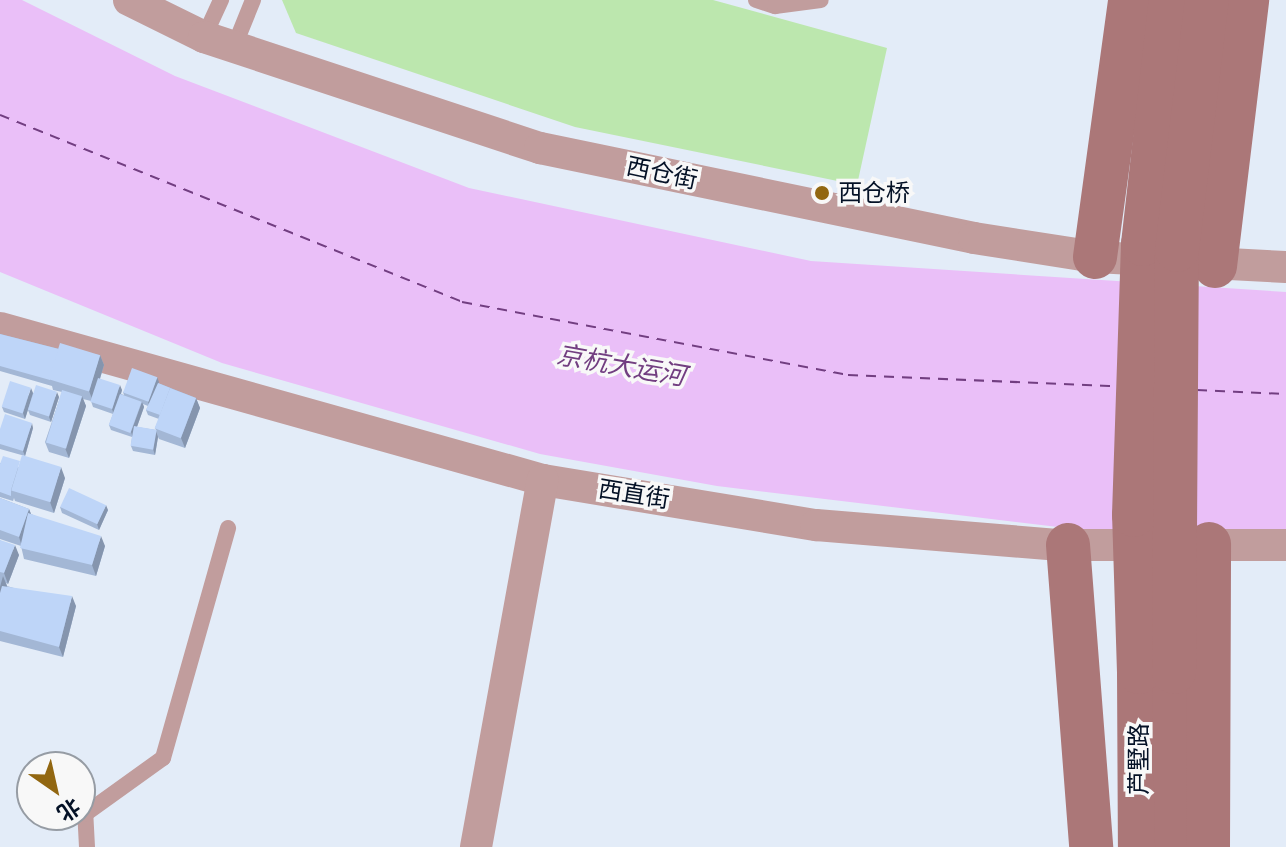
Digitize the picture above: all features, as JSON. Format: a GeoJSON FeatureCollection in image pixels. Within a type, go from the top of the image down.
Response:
{"type":"FeatureCollection","features":[{"type":"Feature","properties":{"kind":"main road"},"geometry":{"type":"LineString","coordinates":[[1095,257],[1130,0]]}},
{"type":"Feature","properties":{"kind":"main road"},"geometry":{"type":"LineString","coordinates":[[1156,672],[1134,515],[1143,244],[1171,0]]}},
{"type":"Feature","properties":{"kind":"main road"},"geometry":{"type":"LineString","coordinates":[[1156,672],[1177,250],[1207,0]]}},
{"type":"Feature","properties":{"kind":"main road"},"geometry":{"type":"LineString","coordinates":[[1215,266],[1247,0]]}},
{"type":"Feature","properties":{"kind":"main road"},"geometry":{"type":"LineString","coordinates":[[1208,847],[1209,544]]}},
{"type":"Feature","properties":{"kind":"main road"},"geometry":{"type":"LineString","coordinates":[[1068,545],[1091,847]]}},
{"type":"Feature","properties":{"kind":"main road","name":"芦墅路"},"geometry":{"type":"LineString","coordinates":[[1140,847],[1156,672]]}},
{"type":"Feature","properties":{"kind":"main road","name":"芦墅路"},"geometry":{"type":"LineString","coordinates":[[1156,672],[1177,847]]}},
{"type":"Feature","properties":{"kind":"street","name":"西仓街"},"geometry":{"type":"LineString","coordinates":[[129,0],[204,37],[540,148],[1095,257],[1215,266],[1286,267]]}},
{"type":"Feature","properties":{"kind":"street","name":"西直街"},"geometry":{"type":"LineString","coordinates":[[0,328],[543,480],[816,525],[1068,545],[1286,545]]}},
{"type":"Feature","properties":{"kind":"street"},"geometry":{"type":"LineString","coordinates":[[476,847],[543,480]]}},
{"type":"Feature","properties":{"kind":"lane"},"geometry":{"type":"LineString","coordinates":[[204,37],[221,0]]}},
{"type":"Feature","properties":{"kind":"lane"},"geometry":{"type":"LineString","coordinates":[[234,47],[253,0]]}},
{"type":"Feature","properties":{"kind":"lane"},"geometry":{"type":"LineString","coordinates":[[756,0],[775,6],[821,0]]}},
{"type":"Feature","properties":{"kind":"lane"},"geometry":{"type":"LineString","coordinates":[[87,847],[85,814],[163,758],[228,528]]}},
{"type":"Feature","properties":{"kind":"green space"},"geometry":{"type":"Polygon","coordinates":[[[282,0],[713,0],[887,48],[857,185],[575,127],[296,33],[282,0]]]}},
{"type":"Feature","properties":{"kind":"water","name":"京杭大运河"},"geometry":{"type":"Polygon","coordinates":[[[0,0],[22,0],[175,76],[469,188],[811,261],[1286,292],[1286,531],[1075,529],[717,486],[540,454],[222,363],[0,272],[0,0]]]}},
{"type":"Feature","properties":{"kind":"building"},"geometry":{"type":"Polygon","coordinates":[[[0,334],[59,349],[50,380],[0,366],[0,334]]]}},
{"type":"Feature","properties":{"kind":"building"},"geometry":{"type":"Polygon","coordinates":[[[60,343],[100,355],[89,392],[49,379],[60,343]]]}},
{"type":"Feature","properties":{"kind":"building"},"geometry":{"type":"Polygon","coordinates":[[[132,368],[157,377],[148,402],[123,392],[132,368]]]}},
{"type":"Feature","properties":{"kind":"building"},"geometry":{"type":"Polygon","coordinates":[[[98,378],[120,385],[112,409],[90,402],[98,378]]]}},
{"type":"Feature","properties":{"kind":"building"},"geometry":{"type":"Polygon","coordinates":[[[10,381],[31,388],[23,413],[2,407],[10,381]]]}},
{"type":"Feature","properties":{"kind":"building"},"geometry":{"type":"Polygon","coordinates":[[[158,383],[173,389],[170,388],[160,415],[146,410],[158,383]]]}},
{"type":"Feature","properties":{"kind":"building"},"geometry":{"type":"Polygon","coordinates":[[[36,385],[57,392],[49,417],[28,410],[36,385]]]}},
{"type":"Feature","properties":{"kind":"building"},"geometry":{"type":"Polygon","coordinates":[[[170,388],[196,398],[181,438],[155,428],[170,388]]]}},
{"type":"Feature","properties":{"kind":"building"},"geometry":{"type":"Polygon","coordinates":[[[62,390],[82,396],[66,449],[46,443],[62,390]]]}},
{"type":"Feature","properties":{"kind":"building"},"geometry":{"type":"Polygon","coordinates":[[[120,394],[142,402],[130,433],[109,425],[120,394]]]}},
{"type":"Feature","properties":{"kind":"building"},"geometry":{"type":"Polygon","coordinates":[[[5,414],[32,423],[23,451],[0,444],[0,429],[5,414]]]}},
{"type":"Feature","properties":{"kind":"building"},"geometry":{"type":"Polygon","coordinates":[[[134,426],[157,430],[153,450],[131,446],[134,426]]]}},
{"type":"Feature","properties":{"kind":"building"},"geometry":{"type":"Polygon","coordinates":[[[22,455],[61,467],[50,502],[11,490],[22,455]]]}},
{"type":"Feature","properties":{"kind":"building"},"geometry":{"type":"Polygon","coordinates":[[[3,456],[20,461],[11,496],[0,492],[3,456]]]}},
{"type":"Feature","properties":{"kind":"building"},"geometry":{"type":"Polygon","coordinates":[[[69,488],[106,505],[97,524],[60,507],[69,488]]]}},
{"type":"Feature","properties":{"kind":"building"},"geometry":{"type":"Polygon","coordinates":[[[0,498],[29,509],[19,537],[0,530],[0,498]]]}},
{"type":"Feature","properties":{"kind":"building"},"geometry":{"type":"Polygon","coordinates":[[[28,513],[101,536],[92,565],[20,548],[28,513]]]}},
{"type":"Feature","properties":{"kind":"building"},"geometry":{"type":"Polygon","coordinates":[[[0,540],[15,545],[4,573],[0,572],[0,540]]]}},
{"type":"Feature","properties":{"kind":"building"},"geometry":{"type":"Polygon","coordinates":[[[2,586],[72,596],[59,647],[0,631],[2,586]]]}},
{"type":"Feature","properties":{"kind":"ferry route"},"geometry":{"type":"LineString","coordinates":[[0,115],[462,302],[848,375],[1115,386]]}},
{"type":"Feature","properties":{"kind":"ferry route"},"geometry":{"type":"LineString","coordinates":[[1197,390],[1286,394]]}},
{"type":"Feature","properties":{"kind":"place","name":"西仓桥"},"geometry":{"type":"Point","coordinates":[822,193]}}]}
